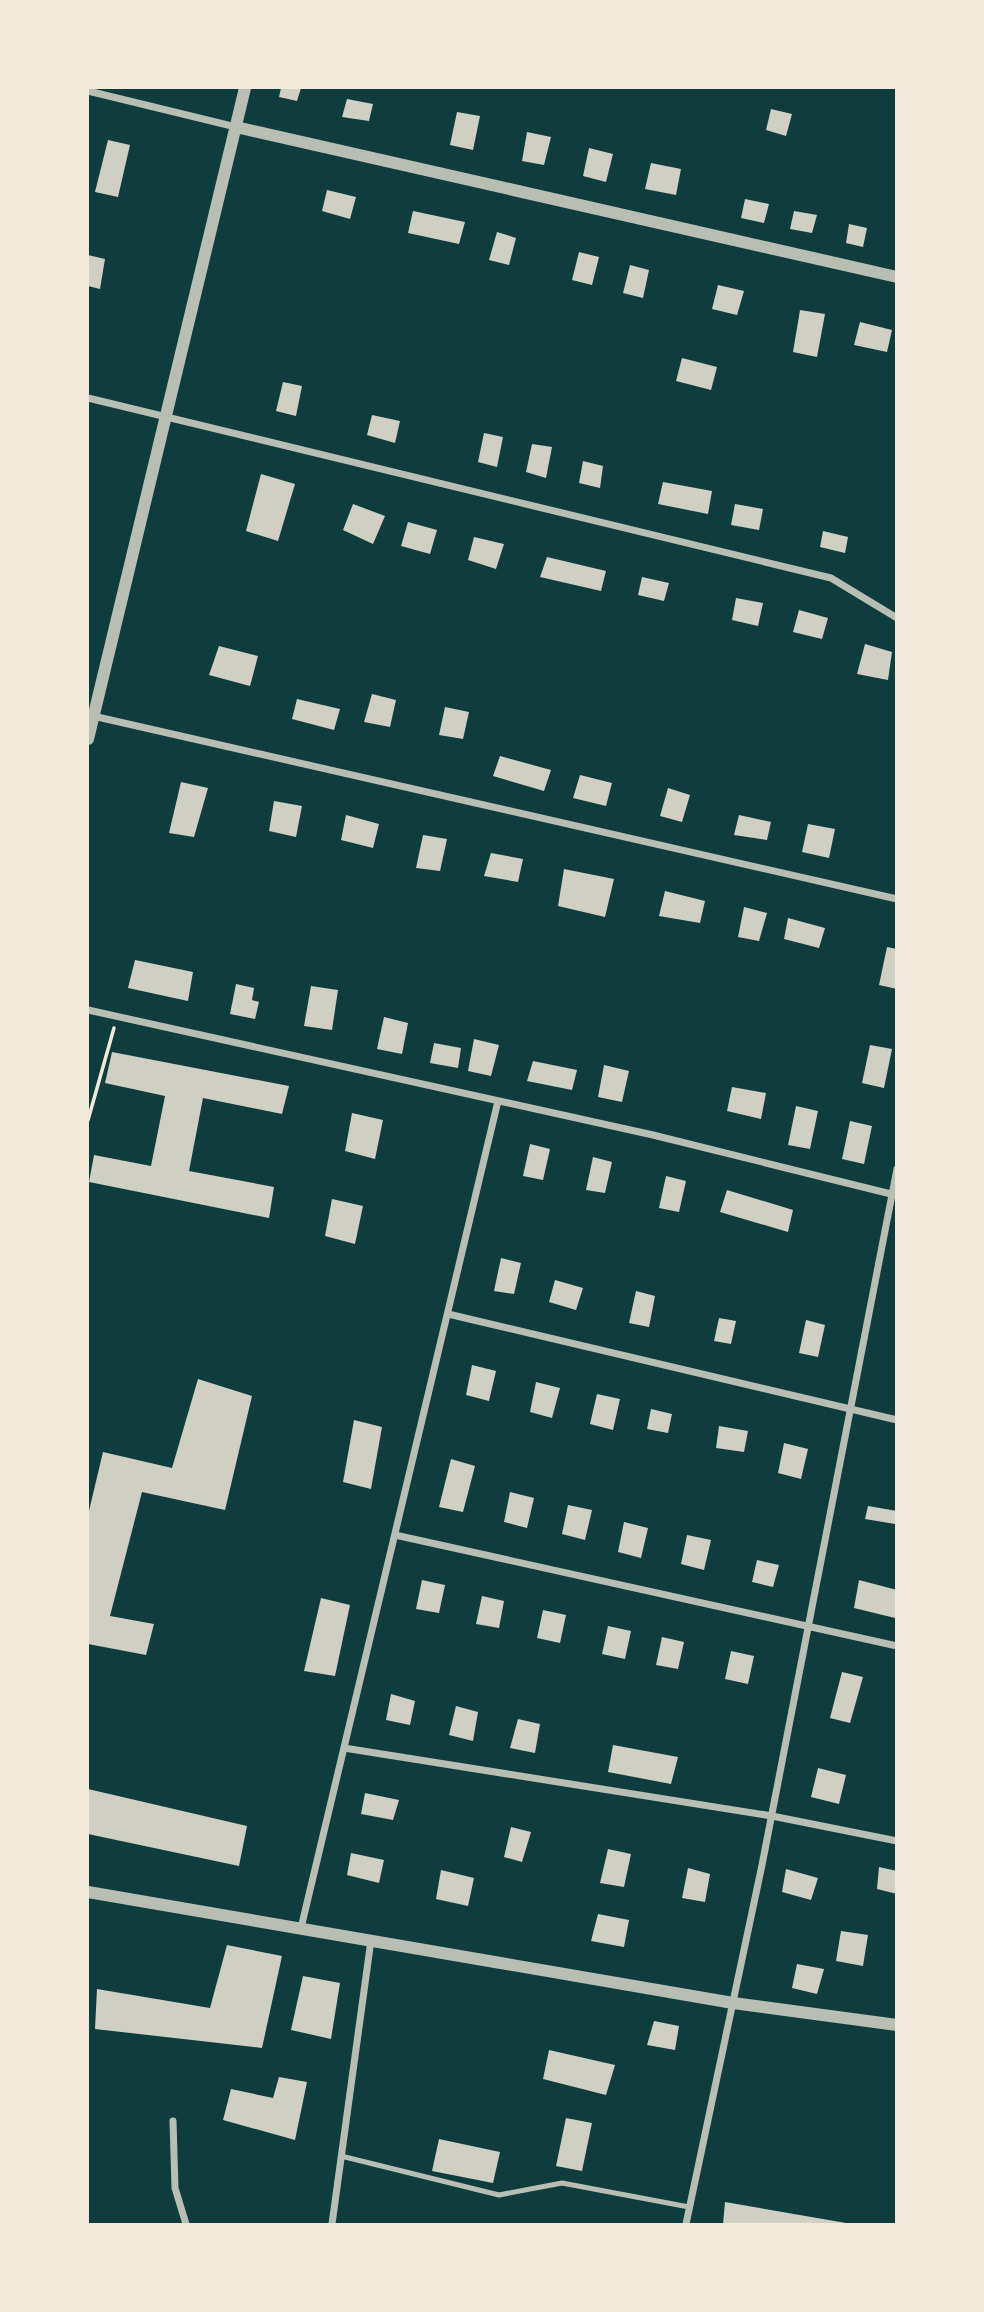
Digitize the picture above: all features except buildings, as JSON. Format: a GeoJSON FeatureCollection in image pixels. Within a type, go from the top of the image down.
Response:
{"type":"FeatureCollection","features":[{"type":"Feature","properties":{"kind":"street"},"geometry":{"type":"LineString","coordinates":[[88,739],[246,88]]}},
{"type":"Feature","properties":{"kind":"street"},"geometry":{"type":"LineString","coordinates":[[88,90],[236,127],[897,277]]}},
{"type":"Feature","properties":{"kind":"street"},"geometry":{"type":"LineString","coordinates":[[88,398],[831,578],[897,618]]}},
{"type":"Feature","properties":{"kind":"street"},"geometry":{"type":"LineString","coordinates":[[93,716],[897,899]]}},
{"type":"Feature","properties":{"kind":"street"},"geometry":{"type":"LineString","coordinates":[[88,1010],[653,1135],[891,1194]]}},
{"type":"Feature","properties":{"kind":"street"},"geometry":{"type":"LineString","coordinates":[[301,1928],[498,1101]]}},
{"type":"Feature","properties":{"kind":"street"},"geometry":{"type":"LineString","coordinates":[[685,2224],[772,1816],[897,1169]]}},
{"type":"Feature","properties":{"kind":"street"},"geometry":{"type":"LineString","coordinates":[[448,1314],[897,1420]]}},
{"type":"Feature","properties":{"kind":"street"},"geometry":{"type":"LineString","coordinates":[[395,1535],[897,1646]]}},
{"type":"Feature","properties":{"kind":"street"},"geometry":{"type":"LineString","coordinates":[[344,1748],[772,1816],[897,1841]]}},
{"type":"Feature","properties":{"kind":"street"},"geometry":{"type":"LineString","coordinates":[[88,1892],[733,2003],[897,2025]]}},
{"type":"Feature","properties":{"kind":"street"},"geometry":{"type":"LineString","coordinates":[[332,2224],[370,1940]]}},
{"type":"Feature","properties":{"kind":"street"},"geometry":{"type":"LineString","coordinates":[[173,2121],[175,2188],[186,2224]]}},
{"type":"Feature","properties":{"kind":"lane"},"geometry":{"type":"LineString","coordinates":[[341,2156],[499,2195],[562,2183],[689,2207]]}},
{"type":"Feature","properties":{"kind":"path"},"geometry":{"type":"LineString","coordinates":[[88,1120],[117,1017]]}}]}
